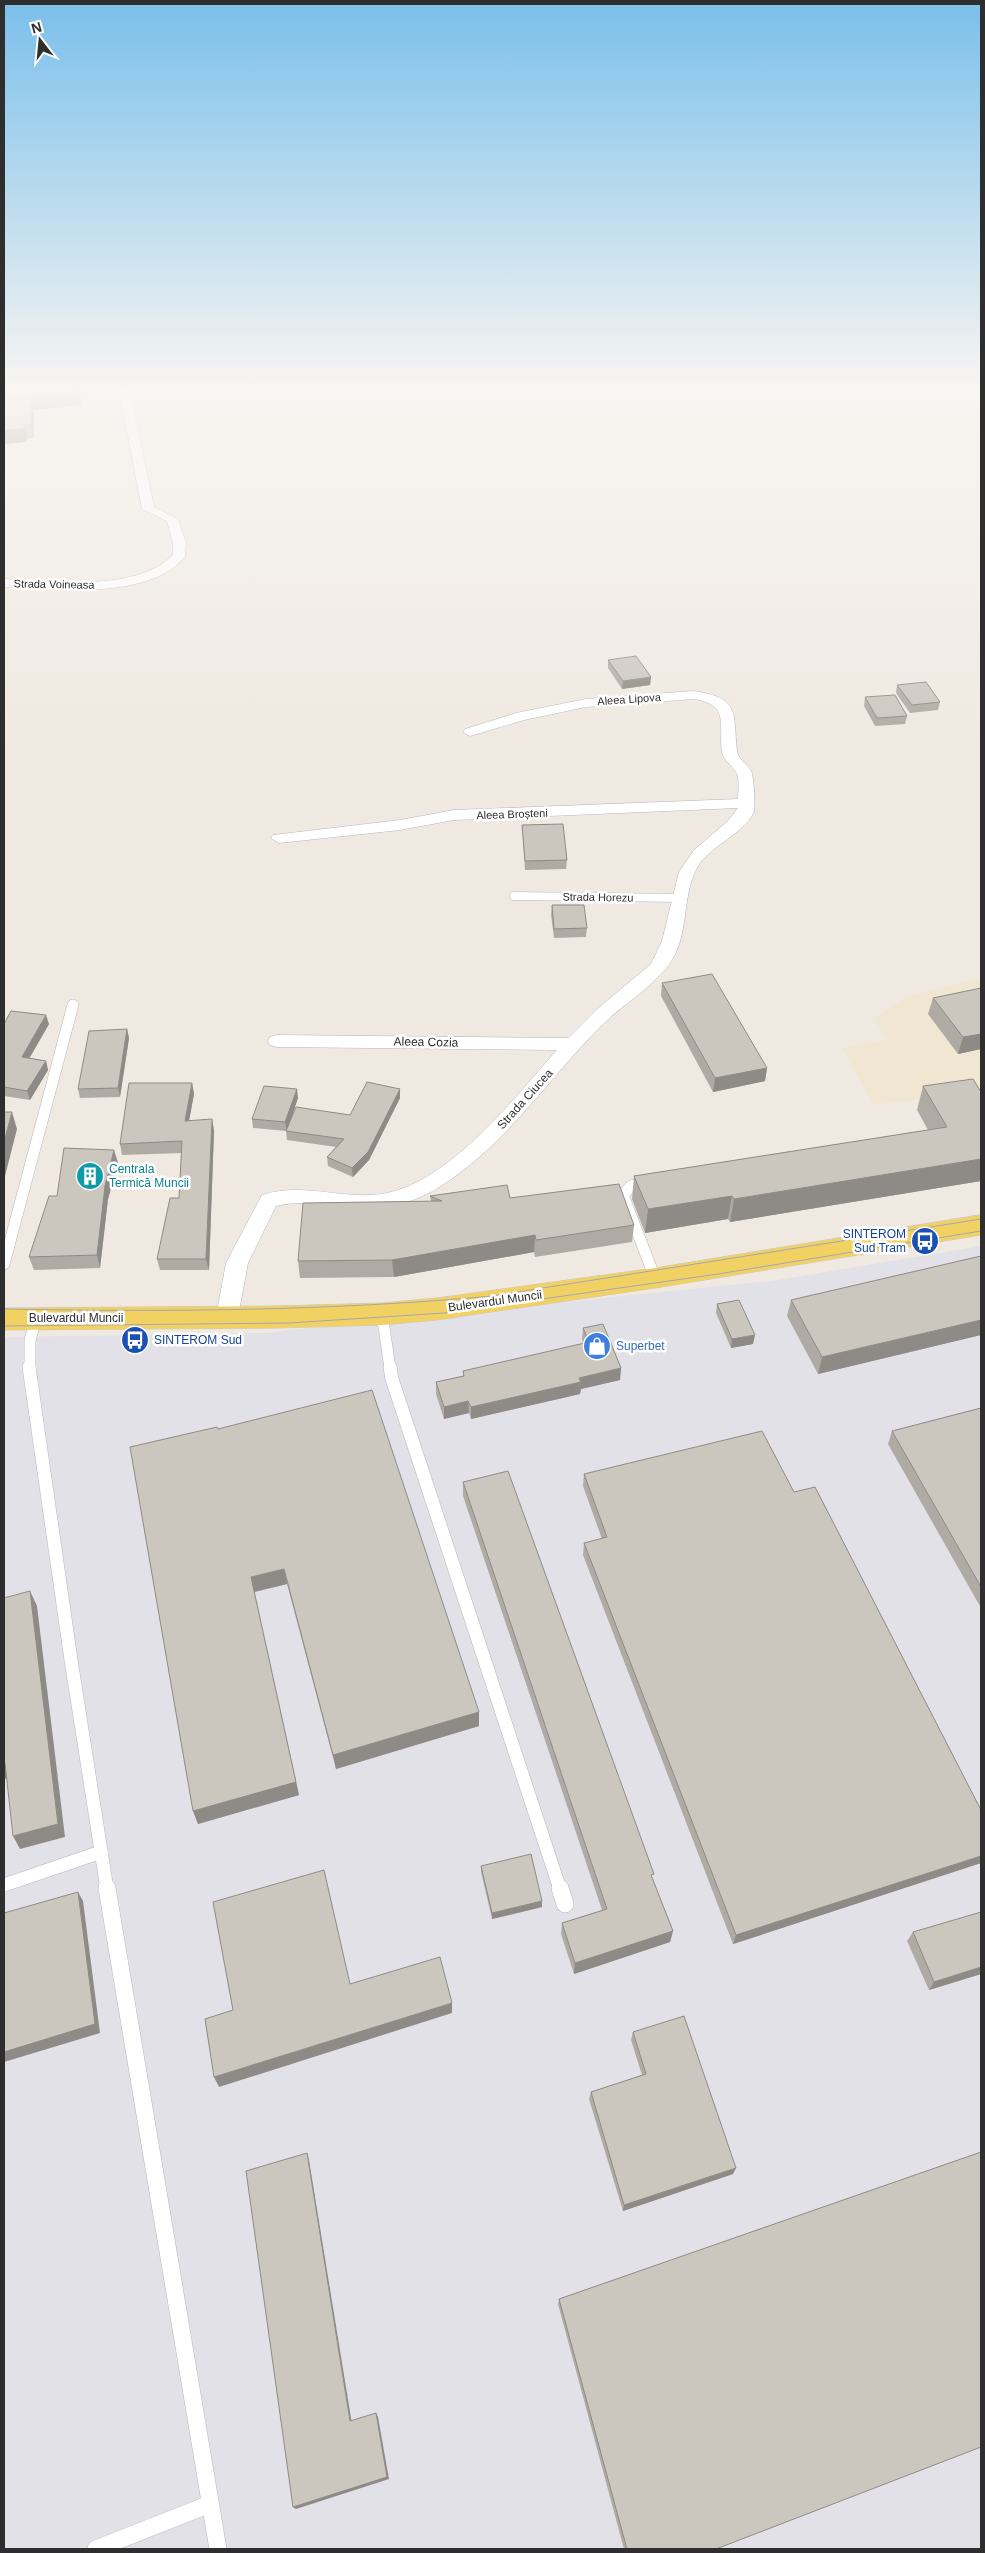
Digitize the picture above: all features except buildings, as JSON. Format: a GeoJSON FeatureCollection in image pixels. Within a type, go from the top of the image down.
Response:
{"type":"FeatureCollection","features":[{"type":"Feature","properties":{"kind":"main road","name":"Bulevardul Muncii"},"geometry":{"type":"LineString","coordinates":[[4,1319],[36,1314],[226,1317],[382,1314],[494,1302],[981,1225]]}},
{"type":"Feature","properties":{"kind":"street","name":"Strada Voineasa"},"geometry":{"type":"LineString","coordinates":[[4,583],[87,586],[113,583],[157,572],[174,562],[179,555],[180,548],[172,519],[148,509],[148,507]]}},
{"type":"Feature","properties":{"kind":"street","name":"Aleea Lipova"},"geometry":{"type":"LineString","coordinates":[[470,732],[529,714],[586,703],[630,698],[705,696],[719,702],[724,707],[729,725],[730,755],[745,773],[747,803]]}},
{"type":"Feature","properties":{"kind":"street","name":"Aleea Broșteni"},"geometry":{"type":"LineString","coordinates":[[279,838],[400,825],[454,815],[747,803]]}},
{"type":"Feature","properties":{"kind":"street","name":"Strada Ciucea"},"geometry":{"type":"LineString","coordinates":[[226,1317],[237,1263],[269,1200],[278,1196],[296,1196],[362,1203],[392,1200],[406,1196],[446,1173],[498,1130],[595,1020],[658,966],[669,947],[676,927],[686,873],[694,861],[742,818],[746,811],[747,803]]}},
{"type":"Feature","properties":{"kind":"street","name":"Aleea Cozia"},"geometry":{"type":"LineString","coordinates":[[277,1041],[574,1044]]}},
{"type":"Feature","properties":{"kind":"lane","name":"Strada Horezu"},"geometry":{"type":"LineString","coordinates":[[514,896],[681,898]]}},
{"type":"Feature","properties":{"kind":"lane"},"geometry":{"type":"LineString","coordinates":[[4,1264],[73,1005]]}},
{"type":"Feature","properties":{"kind":"lane"},"geometry":{"type":"LineString","coordinates":[[655,1278],[623,1195],[631,1186],[660,1180]]}},
{"type":"Feature","properties":{"kind":"lane"},"geometry":{"type":"LineString","coordinates":[[36,1314],[30,1341],[29,1362],[54,1552],[101,1852],[218,2549]]}},
{"type":"Feature","properties":{"kind":"lane"},"geometry":{"type":"LineString","coordinates":[[382,1314],[392,1379],[565,1904]]}},
{"type":"Feature","properties":{"kind":"lane"},"geometry":{"type":"LineString","coordinates":[[4,1885],[101,1852]]}},
{"type":"Feature","properties":{"kind":"lane"},"geometry":{"type":"LineString","coordinates":[[96,2549],[210,2504]]}},
{"type":"Feature","properties":{"kind":"shaded area"},"geometry":{"type":"Polygon","coordinates":[[[981,975],[981,1103],[962,1096],[874,1104],[842,1048],[888,1040],[874,1019],[905,997],[979,979],[981,975]]]}},
{"type":"Feature","properties":{"kind":"shaded area"},"geometry":{"type":"Polygon","coordinates":[[[981,1246],[981,2549],[4,2549],[4,1337],[261,1333],[778,1280],[981,1246]]]}},
{"type":"Feature","properties":{"kind":"tram line"},"geometry":{"type":"LineString","coordinates":[[4,1309],[248,1309],[370,1305],[492,1296],[981,1219]]}},
{"type":"Feature","properties":{"kind":"tram line"},"geometry":{"type":"LineString","coordinates":[[4,1326],[289,1323],[444,1313],[718,1274],[981,1231]]}},
{"type":"Feature","properties":{"kind":"place","name":"Centrala Termică Muncii"},"geometry":{"type":"Point","coordinates":[90,1176]}},
{"type":"Feature","properties":{"kind":"place","name":"SINTEROM Sud Tram"},"geometry":{"type":"Point","coordinates":[925,1241]}},
{"type":"Feature","properties":{"kind":"place","name":"SINTEROM Sud"},"geometry":{"type":"Point","coordinates":[135,1340]}},
{"type":"Feature","properties":{"kind":"place","name":"Superbet"},"geometry":{"type":"Point","coordinates":[597,1346]}}]}
